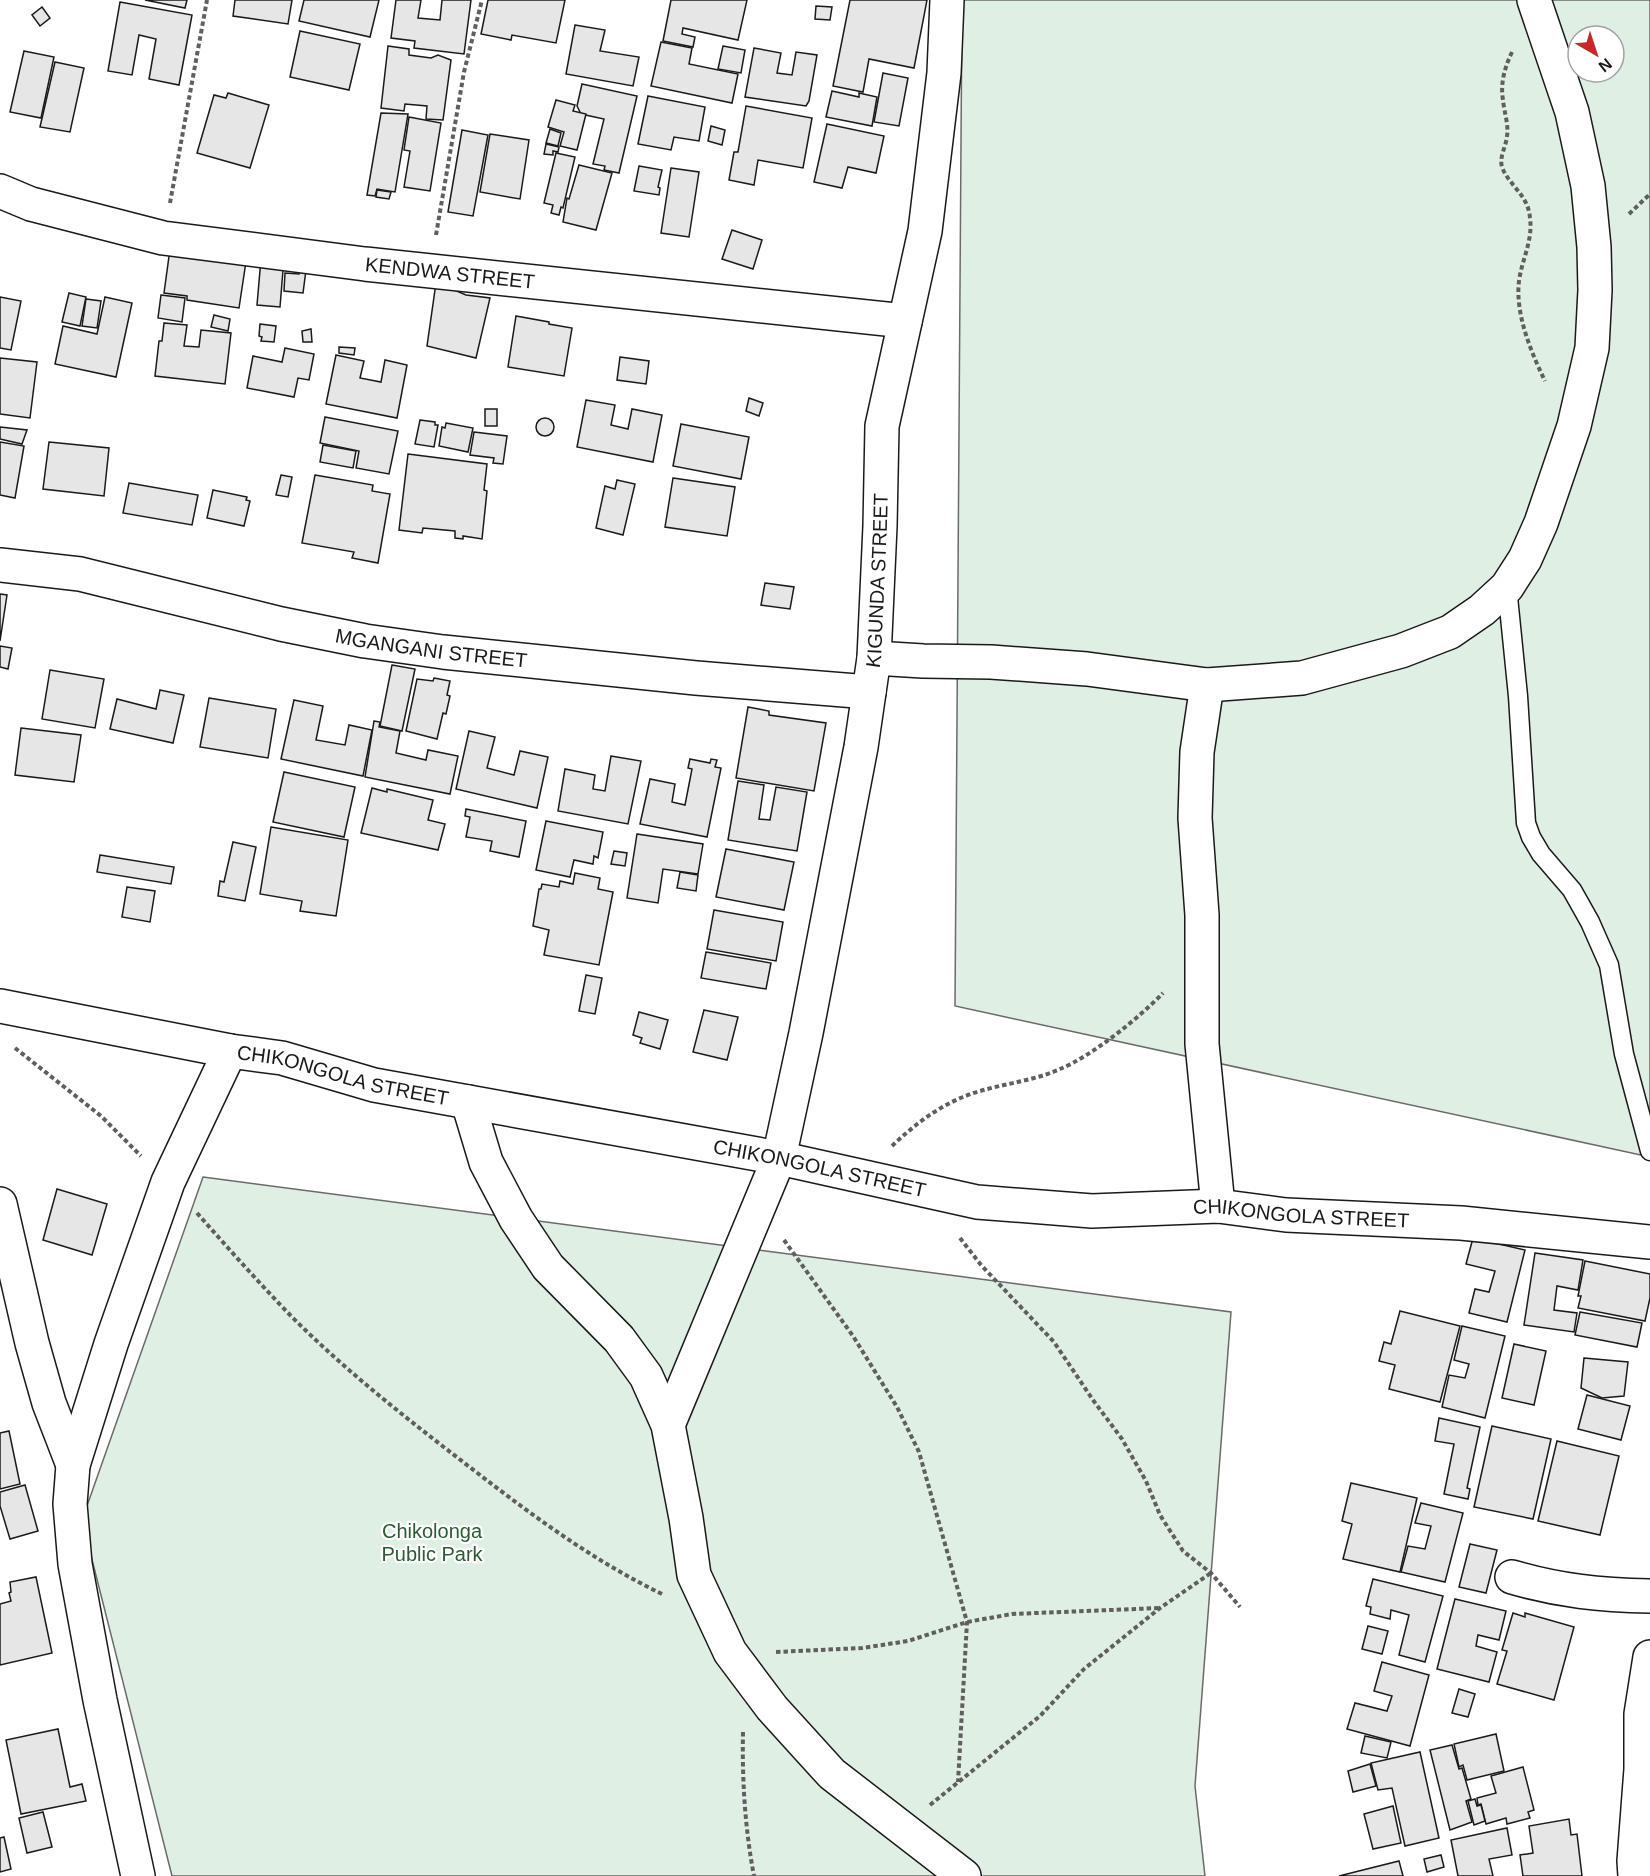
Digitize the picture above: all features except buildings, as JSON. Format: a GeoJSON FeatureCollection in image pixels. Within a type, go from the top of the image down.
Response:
{"type":"FeatureCollection","features":[{"type":"Feature","properties":{"kind":"street","name":"KIGUNDA STREET"},"geometry":{"type":"LineString","coordinates":[[668,1425],[779,1158],[806,1033],[861,747],[874,658],[882,426],[926,231],[944,73],[947,0]]}},
{"type":"Feature","properties":{"kind":"street"},"geometry":{"type":"LineString","coordinates":[[874,658],[991,662],[1087,669],[1207,685],[1302,678],[1401,651],[1459,626],[1482,610],[1507,587],[1525,559],[1541,523],[1574,426],[1592,348],[1595,290],[1594,247],[1588,186],[1572,112],[1536,8]]}},
{"type":"Feature","properties":{"kind":"street","name":"KENDWA STREET"},"geometry":{"type":"LineString","coordinates":[[0,191],[31,204],[164,238],[429,270],[905,321]]}},
{"type":"Feature","properties":{"kind":"street","name":"MGANGANI STREET"},"geometry":{"type":"LineString","coordinates":[[0,565],[80,574],[281,624],[376,643],[696,678],[868,692]]}},
{"type":"Feature","properties":{"kind":"street"},"geometry":{"type":"LineString","coordinates":[[1207,685],[1197,752],[1195,818],[1202,915],[1202,1044],[1218,1206]]}},
{"type":"Feature","properties":{"kind":"street","name":"CHIKONGOLA STREET"},"geometry":{"type":"LineString","coordinates":[[0,1006],[282,1058],[374,1085],[779,1158],[977,1202],[1092,1211],[1218,1206],[1286,1215],[1461,1223],[1650,1242]]}},
{"type":"Feature","properties":{"kind":"street"},"geometry":{"type":"LineString","coordinates":[[138,1876],[100,1700],[75,1564],[70,1504],[73,1465],[111,1344],[168,1182],[230,1050]]}},
{"type":"Feature","properties":{"kind":"street"},"geometry":{"type":"LineString","coordinates":[[468,1102],[486,1162],[516,1219],[548,1267],[619,1339],[646,1376],[668,1425],[686,1518],[694,1575],[730,1652],[772,1708],[832,1774],[963,1876]]}},
{"type":"Feature","properties":{"kind":"street"},"geometry":{"type":"LineString","coordinates":[[0,1204],[34,1353],[49,1403],[73,1465]]}},
{"type":"Feature","properties":{"kind":"street"},"geometry":{"type":"LineString","coordinates":[[1512,1577],[1578,1593],[1650,1596]]}},
{"type":"Feature","properties":{"kind":"street"},"geometry":{"type":"LineString","coordinates":[[1635,1876],[1634,1861],[1641,1769],[1641,1714],[1650,1658]]}},
{"type":"Feature","properties":{"kind":"lane"},"geometry":{"type":"LineString","coordinates":[[1507,587],[1518,696],[1526,823],[1541,854],[1572,890],[1590,922],[1609,965],[1624,1054],[1650,1151]]}},
{"type":"Feature","properties":{"kind":"path"},"geometry":{"type":"LineString","coordinates":[[164,238],[207,0]]}},
{"type":"Feature","properties":{"kind":"path"},"geometry":{"type":"LineString","coordinates":[[429,270],[464,72],[482,0]]}},
{"type":"Feature","properties":{"kind":"path"},"geometry":{"type":"LineString","coordinates":[[1536,8],[1511,53],[1503,77],[1502,97],[1508,134],[1501,159],[1505,173],[1526,200],[1530,217],[1530,242],[1519,280],[1519,298],[1530,347],[1557,409],[1574,426]]}},
{"type":"Feature","properties":{"kind":"path"},"geometry":{"type":"LineString","coordinates":[[864,1177],[885,1152],[928,1115],[964,1097],[1060,1069],[1088,1053],[1153,1004],[1187,972],[1202,951]]}},
{"type":"Feature","properties":{"kind":"path"},"geometry":{"type":"LineString","coordinates":[[14,1047],[100,1116],[168,1182],[292,1317],[386,1402],[571,1542],[615,1570],[661,1593],[710,1612]]}},
{"type":"Feature","properties":{"kind":"path"},"geometry":{"type":"LineString","coordinates":[[759,1205],[853,1336],[897,1407],[919,1452],[968,1622],[958,1782]]}},
{"type":"Feature","properties":{"kind":"path"},"geometry":{"type":"LineString","coordinates":[[959,1237],[981,1265],[1054,1342],[1122,1439],[1146,1481],[1160,1515],[1183,1551],[1211,1573],[1240,1607]]}},
{"type":"Feature","properties":{"kind":"path"},"geometry":{"type":"LineString","coordinates":[[901,1829],[1040,1716],[1084,1669],[1160,1608],[1211,1573]]}},
{"type":"Feature","properties":{"kind":"path"},"geometry":{"type":"LineString","coordinates":[[730,1652],[794,1652],[862,1648],[908,1641],[968,1622],[1012,1614],[1160,1608]]}},
{"type":"Feature","properties":{"kind":"path"},"geometry":{"type":"LineString","coordinates":[[743,1726],[742,1771],[754,1876]]}},
{"type":"Feature","properties":{"kind":"green space"},"geometry":{"type":"Polygon","coordinates":[[[962,0],[1650,0],[1650,1157],[955,1006],[962,0]]]}},
{"type":"Feature","properties":{"kind":"green space","name":"Chikolonga Public Park"},"geometry":{"type":"Polygon","coordinates":[[[203,1177],[1231,1312],[1195,1786],[1205,1876],[172,1876],[82,1520],[203,1177]]]}}]}
